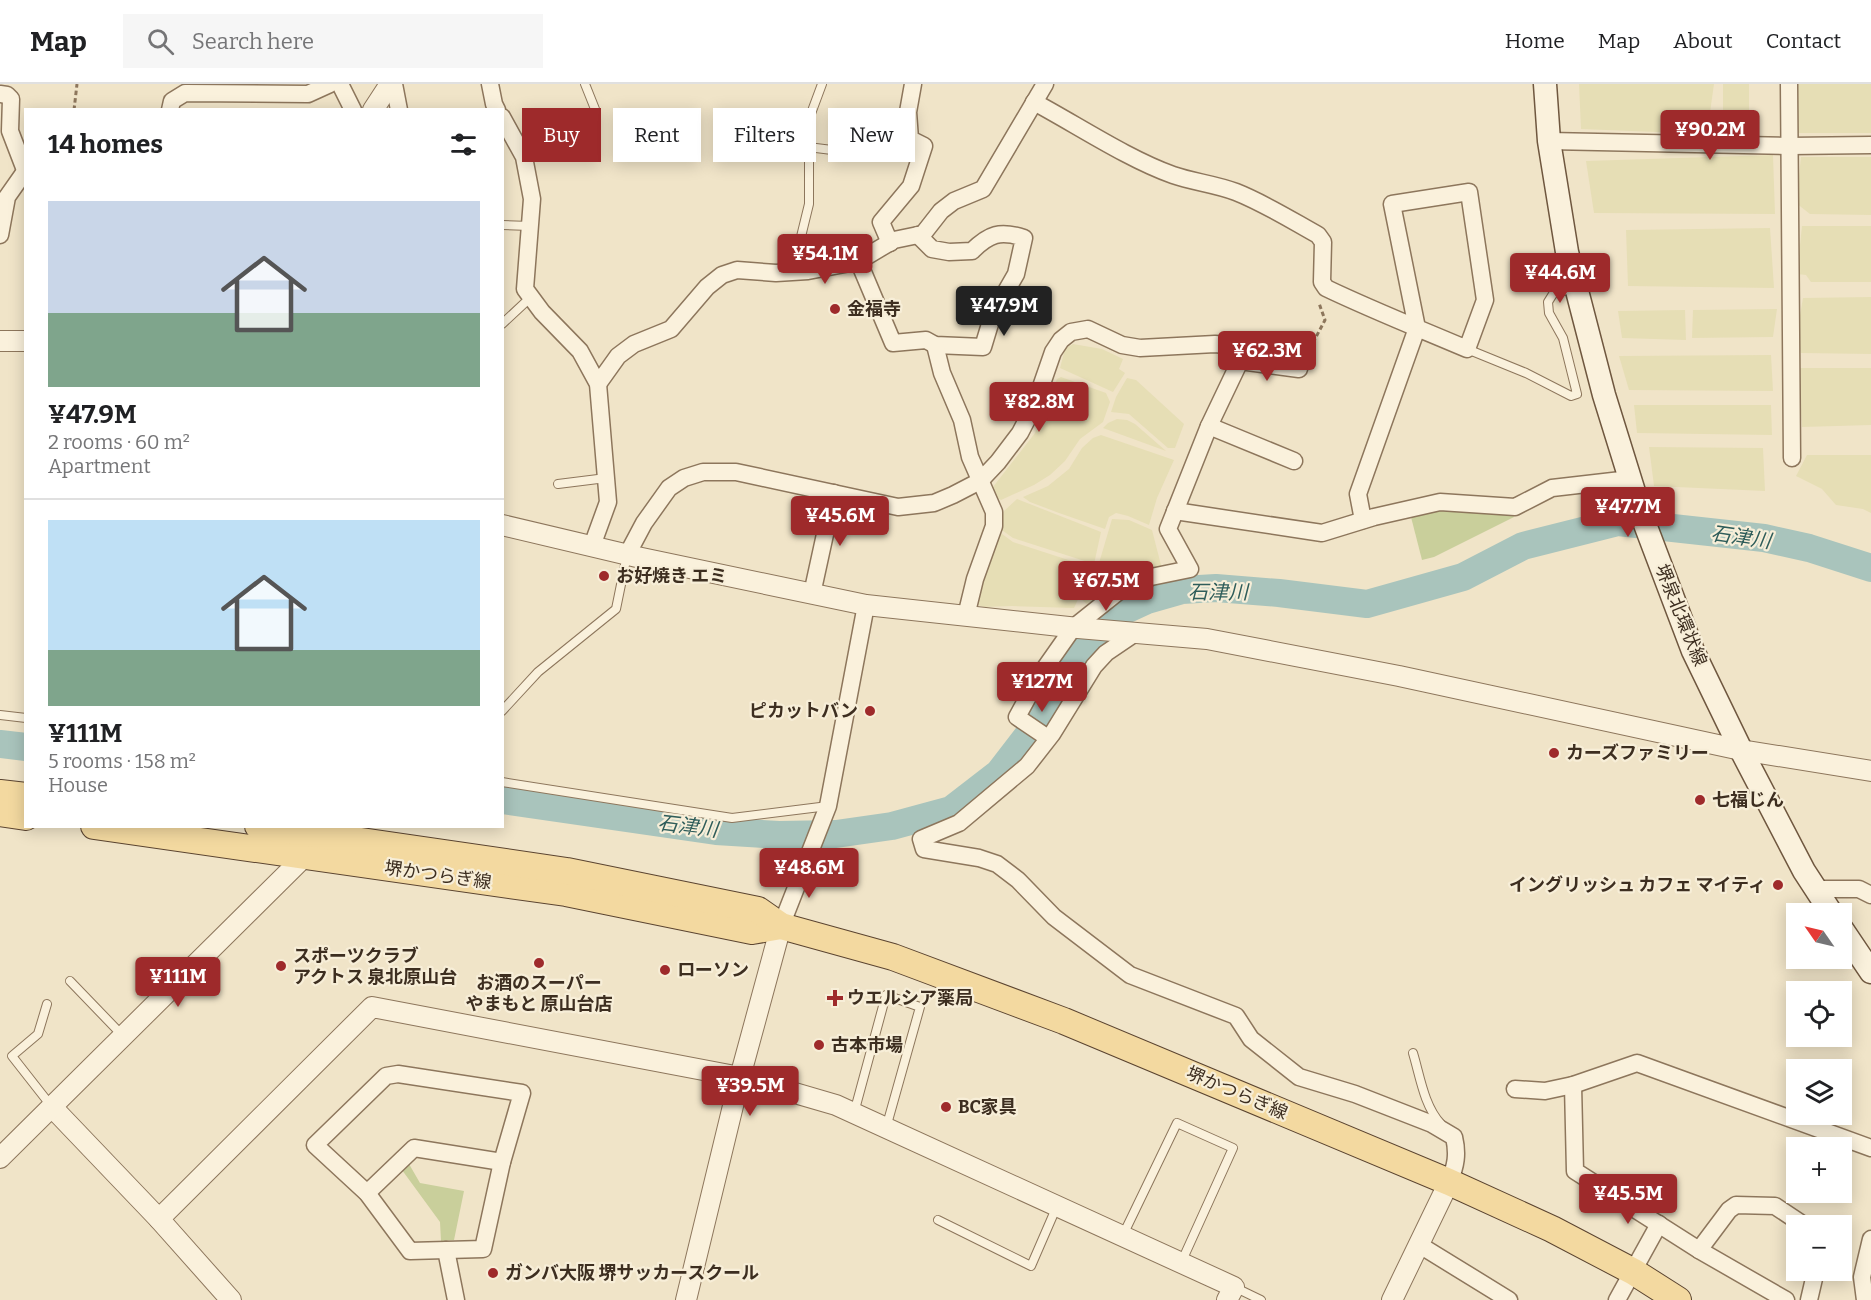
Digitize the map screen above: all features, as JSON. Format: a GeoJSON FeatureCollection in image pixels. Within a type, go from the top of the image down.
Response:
{"type":"FeatureCollection","features":[{"type":"Feature","properties":{"kind":"main road","name":"堺泉北環状線"},"geometry":{"type":"LineString","coordinates":[[1545,84],[1549,141],[1567,252],[1604,395],[1629,479],[1693,651],[1804,872],[1825,903]]}},
{"type":"Feature","properties":{"kind":"main road"},"geometry":{"type":"LineString","coordinates":[[0,793],[24,796]]}},
{"type":"Feature","properties":{"kind":"main road"},"geometry":{"type":"LineString","coordinates":[[0,813],[24,817]]}},
{"type":"Feature","properties":{"kind":"main road","name":"堺かつらぎ線"},"geometry":{"type":"LineString","coordinates":[[116,828],[306,845],[566,893],[752,931],[780,926],[893,957],[1064,1021],[1449,1182],[1552,1229],[1634,1272],[1678,1300]]}},
{"type":"Feature","properties":{"kind":"main road","name":"堺かつらぎ線"},"geometry":{"type":"LineString","coordinates":[[263,828],[306,845]]}},
{"type":"Feature","properties":{"kind":"main road"},"geometry":{"type":"LineString","coordinates":[[1852,944],[1871,972]]}},
{"type":"Feature","properties":{"kind":"street"},"geometry":{"type":"LineString","coordinates":[[170,108],[172,101],[185,93],[207,101],[308,94],[330,84]]}},
{"type":"Feature","properties":{"kind":"street"},"geometry":{"type":"LineString","coordinates":[[340,84],[352,108]]}},
{"type":"Feature","properties":{"kind":"street"},"geometry":{"type":"LineString","coordinates":[[374,108],[392,84]]}},
{"type":"Feature","properties":{"kind":"street"},"geometry":{"type":"LineString","coordinates":[[392,84],[398,108]]}},
{"type":"Feature","properties":{"kind":"street"},"geometry":{"type":"LineString","coordinates":[[490,84],[496,108]]}},
{"type":"Feature","properties":{"kind":"street"},"geometry":{"type":"LineString","coordinates":[[909,108],[913,84]]}},
{"type":"Feature","properties":{"kind":"street"},"geometry":{"type":"LineString","coordinates":[[598,384],[618,356],[634,344],[671,329],[707,286],[722,275],[737,270],[801,272],[850,263],[890,243],[922,234],[941,211],[954,201],[983,189],[1046,84]]}},
{"type":"Feature","properties":{"kind":"street"},"geometry":{"type":"LineString","coordinates":[[1789,84],[1792,458]]}},
{"type":"Feature","properties":{"kind":"street"},"geometry":{"type":"LineString","coordinates":[[0,94],[7,95],[11,99],[10,131],[24,167]]}},
{"type":"Feature","properties":{"kind":"street"},"geometry":{"type":"LineString","coordinates":[[1034,102],[1144,162],[1174,176],[1207,183],[1237,193],[1268,207],[1318,235],[1323,242],[1322,282],[1326,288],[1417,328],[1467,349],[1485,300],[1469,192],[1392,204],[1417,328],[1358,494],[1363,520]]}},
{"type":"Feature","properties":{"kind":"street"},"geometry":{"type":"LineString","coordinates":[[504,121],[524,157],[532,199],[525,289],[542,312],[580,351],[598,384],[608,502],[591,546]]}},
{"type":"Feature","properties":{"kind":"street"},"geometry":{"type":"LineString","coordinates":[[1549,141],[1790,146],[1871,145]]}},
{"type":"Feature","properties":{"kind":"street"},"geometry":{"type":"LineString","coordinates":[[890,243],[881,222],[911,186],[924,146],[915,142]]}},
{"type":"Feature","properties":{"kind":"street"},"geometry":{"type":"LineString","coordinates":[[0,236],[7,197],[24,172]]}},
{"type":"Feature","properties":{"kind":"street"},"geometry":{"type":"LineString","coordinates":[[858,260],[893,342],[926,340],[935,345],[983,347],[993,314],[1016,274],[1024,238],[1012,234],[993,234],[972,251],[949,252],[932,249],[918,235]]}},
{"type":"Feature","properties":{"kind":"street"},"geometry":{"type":"LineString","coordinates":[[627,555],[644,523],[669,488],[684,478],[703,472],[736,472],[898,507],[934,502],[953,495],[980,481],[1020,433],[1035,404],[1053,352],[1061,340],[1071,332],[1088,329],[1122,345],[1140,348],[1225,345],[1240,361],[1299,369]]}},
{"type":"Feature","properties":{"kind":"street"},"geometry":{"type":"LineString","coordinates":[[0,341],[24,341]]}},
{"type":"Feature","properties":{"kind":"street"},"geometry":{"type":"LineString","coordinates":[[935,345],[942,373],[962,420],[970,457],[994,512],[994,526],[975,579],[966,616]]}},
{"type":"Feature","properties":{"kind":"street"},"geometry":{"type":"LineString","coordinates":[[1048,738],[1017,717],[1040,675],[1075,628],[1118,592],[1151,577],[1190,569],[1168,529],[1209,426],[1240,361]]}},
{"type":"Feature","properties":{"kind":"street"},"geometry":{"type":"LineString","coordinates":[[1209,426],[1294,462]]}},
{"type":"Feature","properties":{"kind":"street"},"geometry":{"type":"LineString","coordinates":[[1175,511],[1322,533],[1363,520],[1440,502],[1515,507],[1552,488],[1629,479]]}},
{"type":"Feature","properties":{"kind":"street"},"geometry":{"type":"LineString","coordinates":[[812,594],[834,493]]}},
{"type":"Feature","properties":{"kind":"street"},"geometry":{"type":"LineString","coordinates":[[504,525],[627,555],[866,605],[1132,634],[1207,639],[1399,676],[1741,750],[1871,771]]}},
{"type":"Feature","properties":{"kind":"street"},"geometry":{"type":"LineString","coordinates":[[686,1300],[740,1077],[780,926],[825,811],[866,605]]}},
{"type":"Feature","properties":{"kind":"street"},"geometry":{"type":"LineString","coordinates":[[1132,634],[1106,653],[1094,666],[1048,738],[1027,766],[959,823],[921,839],[924,849],[979,858],[997,864],[1018,880],[1054,917],[1130,975],[1236,1017],[1251,1039],[1299,1077],[1355,1094],[1432,1124],[1454,1137],[1457,1149],[1456,1166],[1392,1300]]}},
{"type":"Feature","properties":{"kind":"street"},"geometry":{"type":"LineString","coordinates":[[0,1158],[123,1036],[306,845]]}},
{"type":"Feature","properties":{"kind":"street"},"geometry":{"type":"LineString","coordinates":[[1815,889],[1859,889],[1871,895]]}},
{"type":"Feature","properties":{"kind":"street"},"geometry":{"type":"LineString","coordinates":[[159,1219],[372,1007],[740,1077],[836,1105],[1181,1263],[1230,1293]]}},
{"type":"Feature","properties":{"kind":"street"},"geometry":{"type":"LineString","coordinates":[[1515,1089],[1545,1092],[1573,1086],[1637,1064],[1871,1148]]}},
{"type":"Feature","properties":{"kind":"street"},"geometry":{"type":"LineString","coordinates":[[398,1074],[522,1093],[502,1162],[483,1249],[411,1251],[367,1193],[315,1145],[386,1076],[398,1074]]}},
{"type":"Feature","properties":{"kind":"street"},"geometry":{"type":"LineString","coordinates":[[1573,1086],[1575,1171],[1700,1250],[1786,1300]]}},
{"type":"Feature","properties":{"kind":"street"},"geometry":{"type":"LineString","coordinates":[[52,1107],[159,1219],[231,1300]]}},
{"type":"Feature","properties":{"kind":"street"},"geometry":{"type":"LineString","coordinates":[[367,1193],[414,1148],[502,1162]]}},
{"type":"Feature","properties":{"kind":"street"},"geometry":{"type":"LineString","coordinates":[[1700,1250],[1729,1210],[1736,1205],[1775,1206],[1788,1215]]}},
{"type":"Feature","properties":{"kind":"street"},"geometry":{"type":"LineString","coordinates":[[1617,1300],[1659,1224]]}},
{"type":"Feature","properties":{"kind":"street"},"geometry":{"type":"LineString","coordinates":[[1865,1300],[1862,1277],[1871,1239]]}},
{"type":"Feature","properties":{"kind":"street"},"geometry":{"type":"LineString","coordinates":[[1418,1244],[1501,1298]]}},
{"type":"Feature","properties":{"kind":"street"},"geometry":{"type":"LineString","coordinates":[[446,1250],[456,1300]]}},
{"type":"Feature","properties":{"kind":"street"},"geometry":{"type":"LineString","coordinates":[[1809,1300],[1813,1281]]}},
{"type":"Feature","properties":{"kind":"lane"},"geometry":{"type":"LineString","coordinates":[[585,84],[595,108]]}},
{"type":"Feature","properties":{"kind":"lane"},"geometry":{"type":"LineString","coordinates":[[813,108],[822,84]]}},
{"type":"Feature","properties":{"kind":"lane"},"geometry":{"type":"LineString","coordinates":[[801,272],[797,253],[808,204],[808,162]]}},
{"type":"Feature","properties":{"kind":"lane"},"geometry":{"type":"LineString","coordinates":[[504,225],[530,226]]}},
{"type":"Feature","properties":{"kind":"lane"},"geometry":{"type":"LineString","coordinates":[[1467,349],[1526,373],[1571,396],[1577,394],[1563,338],[1549,313],[1548,302],[1552,294],[1577,287]]}},
{"type":"Feature","properties":{"kind":"lane"},"geometry":{"type":"LineString","coordinates":[[504,322],[531,297]]}},
{"type":"Feature","properties":{"kind":"lane"},"geometry":{"type":"LineString","coordinates":[[558,484],[606,478]]}},
{"type":"Feature","properties":{"kind":"lane"},"geometry":{"type":"LineString","coordinates":[[504,709],[538,672],[616,609],[627,555]]}},
{"type":"Feature","properties":{"kind":"lane"},"geometry":{"type":"LineString","coordinates":[[0,715],[24,718]]}},
{"type":"Feature","properties":{"kind":"lane"},"geometry":{"type":"LineString","coordinates":[[504,782],[732,819],[825,811]]}},
{"type":"Feature","properties":{"kind":"lane"},"geometry":{"type":"LineString","coordinates":[[70,981],[123,1036]]}},
{"type":"Feature","properties":{"kind":"lane"},"geometry":{"type":"LineString","coordinates":[[854,1113],[886,995],[920,1007],[886,1128]]}},
{"type":"Feature","properties":{"kind":"lane"},"geometry":{"type":"LineString","coordinates":[[47,1004],[38,1034],[12,1056],[52,1107]]}},
{"type":"Feature","properties":{"kind":"lane"},"geometry":{"type":"LineString","coordinates":[[1413,1053],[1426,1099],[1435,1117],[1454,1137]]}},
{"type":"Feature","properties":{"kind":"lane"},"geometry":{"type":"LineString","coordinates":[[1122,1236],[1177,1123],[1233,1148],[1181,1263]]}},
{"type":"Feature","properties":{"kind":"lane"},"geometry":{"type":"LineString","coordinates":[[938,1220],[1030,1266],[1057,1206]]}},
{"type":"Feature","properties":{"kind":"lane"},"geometry":{"type":"LineString","coordinates":[[1230,1293],[1261,1300]]}},
{"type":"Feature","properties":{"kind":"path"},"geometry":{"type":"LineString","coordinates":[[74,108],[77,84]]}},
{"type":"Feature","properties":{"kind":"path"},"geometry":{"type":"LineString","coordinates":[[1299,369],[1325,320],[1318,303],[1326,288]]}},
{"type":"Feature","properties":{"kind":"shaded area"},"geometry":{"type":"Polygon","coordinates":[[[1579,84],[1714,84],[1707,134],[1581,129],[1579,84]]]}},
{"type":"Feature","properties":{"kind":"shaded area"},"geometry":{"type":"Polygon","coordinates":[[[1723,84],[1749,84],[1749,135],[1729,133],[1730,126],[1723,124],[1723,84]]]}},
{"type":"Feature","properties":{"kind":"shaded area"},"geometry":{"type":"Polygon","coordinates":[[[1798,84],[1871,84],[1871,133],[1797,133],[1792,125],[1798,84]]]}},
{"type":"Feature","properties":{"kind":"shaded area"},"geometry":{"type":"Polygon","coordinates":[[[1773,155],[1775,214],[1594,213],[1586,161],[1773,155]]]}},
{"type":"Feature","properties":{"kind":"shaded area"},"geometry":{"type":"Polygon","coordinates":[[[1801,157],[1871,157],[1871,215],[1810,214],[1796,203],[1801,157]]]}},
{"type":"Feature","properties":{"kind":"shaded area"},"geometry":{"type":"Polygon","coordinates":[[[1802,226],[1871,226],[1871,282],[1811,282],[1806,275],[1797,274],[1802,226]]]}},
{"type":"Feature","properties":{"kind":"shaded area"},"geometry":{"type":"Polygon","coordinates":[[[1770,228],[1774,288],[1628,286],[1626,230],[1770,228]]]}},
{"type":"Feature","properties":{"kind":"shaded area"},"geometry":{"type":"Polygon","coordinates":[[[1871,297],[1871,354],[1801,353],[1796,338],[1803,298],[1871,297]]]}},
{"type":"Feature","properties":{"kind":"shaded area"},"geometry":{"type":"Polygon","coordinates":[[[1777,309],[1773,337],[1692,338],[1693,310],[1777,309]]]}},
{"type":"Feature","properties":{"kind":"shaded area"},"geometry":{"type":"Polygon","coordinates":[[[1685,310],[1686,340],[1622,338],[1618,311],[1685,310]]]}},
{"type":"Feature","properties":{"kind":"shaded area"},"geometry":{"type":"Polygon","coordinates":[[[1073,344],[1102,349],[1123,359],[1119,369],[1125,373],[1113,392],[1060,368],[1065,349],[1073,344]]]}},
{"type":"Feature","properties":{"kind":"shaded area"},"geometry":{"type":"Polygon","coordinates":[[[1771,355],[1773,391],[1629,390],[1619,356],[1771,355]]]}},
{"type":"Feature","properties":{"kind":"shaded area"},"geometry":{"type":"Polygon","coordinates":[[[1798,368],[1871,368],[1871,425],[1802,427],[1798,368]]]}},
{"type":"Feature","properties":{"kind":"shaded area"},"geometry":{"type":"Polygon","coordinates":[[[1061,377],[1106,393],[1110,402],[1103,422],[1080,439],[1065,461],[1050,475],[1001,500],[994,496],[993,487],[1035,433],[1057,379],[1061,377]]]}},
{"type":"Feature","properties":{"kind":"shaded area"},"geometry":{"type":"Polygon","coordinates":[[[1127,378],[1136,380],[1184,424],[1175,448],[1168,448],[1129,414],[1111,412],[1116,397],[1127,378]]]}},
{"type":"Feature","properties":{"kind":"shaded area"},"geometry":{"type":"Polygon","coordinates":[[[1634,405],[1771,405],[1772,435],[1637,433],[1634,405]]]}},
{"type":"Feature","properties":{"kind":"shaded area"},"geometry":{"type":"Polygon","coordinates":[[[1117,419],[1135,424],[1166,451],[1103,428],[1117,419]]]}},
{"type":"Feature","properties":{"kind":"shaded area"},"geometry":{"type":"Polygon","coordinates":[[[1101,435],[1174,460],[1157,498],[1149,525],[1116,513],[1109,517],[1105,529],[1030,502],[1023,497],[1048,486],[1069,469],[1082,448],[1093,438],[1101,435]]]}},
{"type":"Feature","properties":{"kind":"shaded area"},"geometry":{"type":"Polygon","coordinates":[[[1649,447],[1763,448],[1765,491],[1654,486],[1649,447]]]}},
{"type":"Feature","properties":{"kind":"shaded area"},"geometry":{"type":"Polygon","coordinates":[[[1807,455],[1871,455],[1871,513],[1863,509],[1836,505],[1822,489],[1796,476],[1807,455]]]}},
{"type":"Feature","properties":{"kind":"shaded area"},"geometry":{"type":"Polygon","coordinates":[[[1017,499],[1101,532],[1094,564],[1013,538],[999,528],[1004,511],[1017,499]]]}},
{"type":"Feature","properties":{"kind":"shaded area"},"geometry":{"type":"Polygon","coordinates":[[[1112,519],[1129,520],[1152,530],[1162,569],[1105,591],[1087,604],[1081,599],[1097,570],[1112,519]]]}},
{"type":"Feature","properties":{"kind":"shaded area"},"geometry":{"type":"Polygon","coordinates":[[[998,531],[1013,542],[1093,568],[1074,608],[984,607],[975,604],[998,531]]]}},
{"type":"Feature","properties":{"kind":"green space"},"geometry":{"type":"Polygon","coordinates":[[[1441,510],[1513,515],[1514,517],[1434,557],[1422,560],[1411,517],[1441,510]]]}},
{"type":"Feature","properties":{"kind":"green space"},"geometry":{"type":"Polygon","coordinates":[[[409,1164],[420,1183],[464,1191],[454,1240],[441,1241],[440,1222],[402,1170],[409,1164]]]}},
{"type":"Feature","properties":{"kind":"waterway","name":"石津川"},"geometry":{"type":"LineString","coordinates":[[504,800],[716,831],[779,835],[836,834],[892,826],[951,810],[999,773],[1029,734],[1090,641],[1121,612],[1147,600],[1182,590],[1216,588],[1367,604],[1463,577],[1523,546],[1618,522],[1764,538],[1809,548],[1871,568]]}},
{"type":"Feature","properties":{"kind":"waterway","name":"石津川"},"geometry":{"type":"LineString","coordinates":[[0,744],[24,747]]}},
{"type":"Feature","properties":{"kind":"place","name":"金福寺"},"geometry":{"type":"Point","coordinates":[835,309]}},
{"type":"Feature","properties":{"kind":"place","name":"お好焼き エミ"},"geometry":{"type":"Point","coordinates":[604,576]}},
{"type":"Feature","properties":{"kind":"place","name":"ピカットバン"},"geometry":{"type":"Point","coordinates":[870,711]}},
{"type":"Feature","properties":{"kind":"place","name":"カーズファミリー"},"geometry":{"type":"Point","coordinates":[1554,753]}},
{"type":"Feature","properties":{"kind":"place","name":"七福じん"},"geometry":{"type":"Point","coordinates":[1700,800]}},
{"type":"Feature","properties":{"kind":"place","name":"イングリッシュ カフェ マイティ"},"geometry":{"type":"Point","coordinates":[1778,885]}},
{"type":"Feature","properties":{"kind":"place","name":"お酒のスーパー やまもと 原山台店"},"geometry":{"type":"Point","coordinates":[539,963]}},
{"type":"Feature","properties":{"kind":"place","name":"スポーツクラブ アクトス 泉北原山台"},"geometry":{"type":"Point","coordinates":[281,966]}},
{"type":"Feature","properties":{"kind":"place","name":"ローソン"},"geometry":{"type":"Point","coordinates":[665,970]}},
{"type":"Feature","properties":{"kind":"place","name":"ウエルシア薬局"},"geometry":{"type":"Point","coordinates":[835,998]}},
{"type":"Feature","properties":{"kind":"place","name":"古本市場"},"geometry":{"type":"Point","coordinates":[819,1045]}},
{"type":"Feature","properties":{"kind":"place","name":"BC家具"},"geometry":{"type":"Point","coordinates":[946,1107]}},
{"type":"Feature","properties":{"kind":"place","name":"ガンバ大阪 堺サッカースクール"},"geometry":{"type":"Point","coordinates":[493,1273]}}]}
